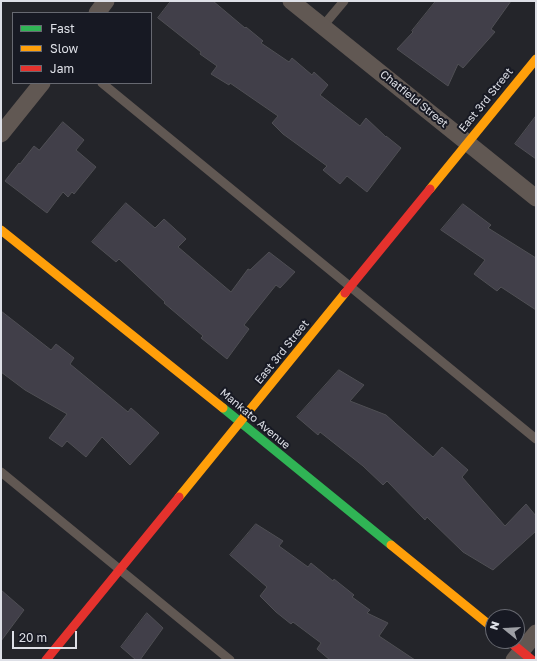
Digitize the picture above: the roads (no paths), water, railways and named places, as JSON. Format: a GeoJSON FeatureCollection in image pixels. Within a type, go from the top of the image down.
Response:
{"type":"FeatureCollection","features":[{"type":"Feature","properties":{"kind":"street"},"geometry":{"type":"LineString","coordinates":[[98,12],[106,1]]}},
{"type":"Feature","properties":{"kind":"street","name":"Chatfield Street"},"geometry":{"type":"LineString","coordinates":[[291,1],[536,198]]}},
{"type":"Feature","properties":{"kind":"street","name":"East 3rd Street"},"geometry":{"type":"LineString","coordinates":[[46,660],[536,59]]}},
{"type":"Feature","properties":{"kind":"street"},"geometry":{"type":"LineString","coordinates":[[1,134],[41,84]]}},
{"type":"Feature","properties":{"kind":"street","name":"Mankato Avenue"},"geometry":{"type":"LineString","coordinates":[[1,230],[485,621]]}},
{"type":"Feature","properties":{"kind":"street"},"geometry":{"type":"LineString","coordinates":[[519,653],[536,633]]}},
{"type":"Feature","properties":{"kind":"lane"},"geometry":{"type":"LineString","coordinates":[[323,26],[344,1]]}},
{"type":"Feature","properties":{"kind":"lane"},"geometry":{"type":"LineString","coordinates":[[103,84],[536,439]]}},
{"type":"Feature","properties":{"kind":"lane"},"geometry":{"type":"LineString","coordinates":[[1,472],[230,660]]}}]}
